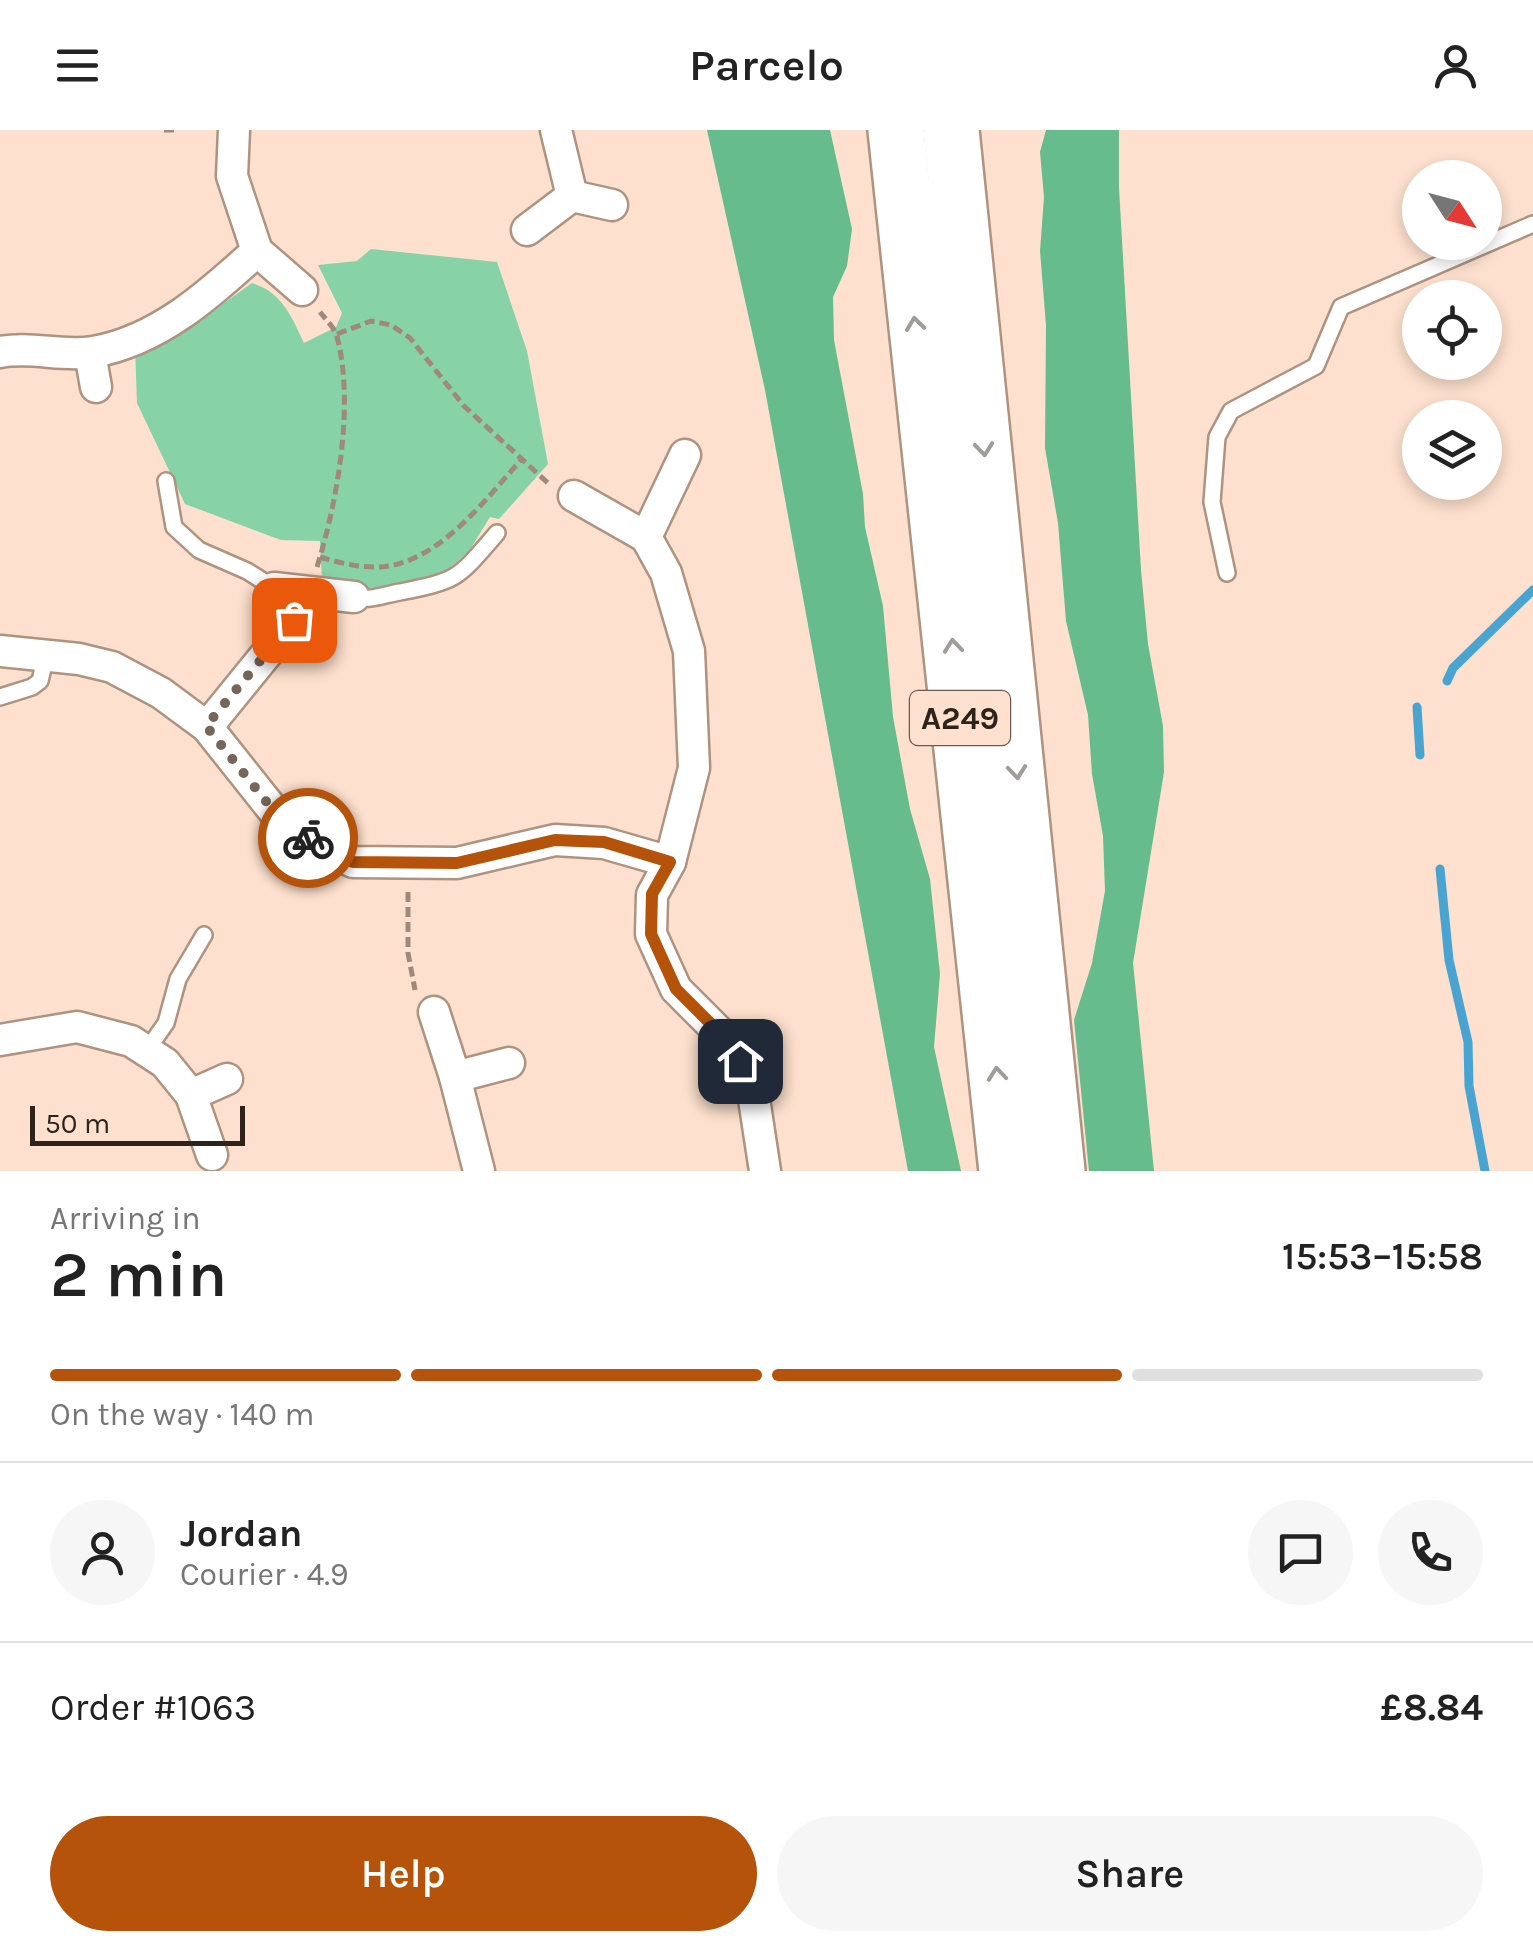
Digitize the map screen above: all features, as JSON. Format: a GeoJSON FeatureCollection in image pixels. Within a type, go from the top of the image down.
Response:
{"type":"FeatureCollection","features":[{"type":"Feature","properties":{"kind":"highway"},"geometry":{"type":"LineString","coordinates":[[875,130],[908,265]]}},
{"type":"Feature","properties":{"kind":"highway","name":"A249"},"geometry":{"type":"LineString","coordinates":[[896,130],[1008,1171]]}},
{"type":"Feature","properties":{"kind":"highway","name":"A249"},"geometry":{"type":"LineString","coordinates":[[951,130],[1058,1171]]}},
{"type":"Feature","properties":{"kind":"highway"},"geometry":{"type":"LineString","coordinates":[[967,282],[981,158],[979,130]]}},
{"type":"Feature","properties":{"kind":"street"},"geometry":{"type":"LineString","coordinates":[[234,130],[232,176],[257,252],[302,290]]}},
{"type":"Feature","properties":{"kind":"street"},"geometry":{"type":"LineString","coordinates":[[556,130],[572,196]]}},
{"type":"Feature","properties":{"kind":"street"},"geometry":{"type":"LineString","coordinates":[[527,230],[572,196],[612,205]]}},
{"type":"Feature","properties":{"kind":"street"},"geometry":{"type":"LineString","coordinates":[[0,352],[21,348],[90,353],[162,328],[257,252]]}},
{"type":"Feature","properties":{"kind":"street"},"geometry":{"type":"LineString","coordinates":[[90,353],[96,387]]}},
{"type":"Feature","properties":{"kind":"street"},"geometry":{"type":"LineString","coordinates":[[646,536],[684,455]]}},
{"type":"Feature","properties":{"kind":"street"},"geometry":{"type":"LineString","coordinates":[[574,496],[646,536],[666,572],[684,636],[692,696],[694,768],[670,862],[652,894],[651,934],[676,989],[730,1043],[751,1079],[765,1171]]}},
{"type":"Feature","properties":{"kind":"street"},"geometry":{"type":"LineString","coordinates":[[274,588],[354,597]]}},
{"type":"Feature","properties":{"kind":"street"},"geometry":{"type":"LineString","coordinates":[[206,726],[294,620],[309,594]]}},
{"type":"Feature","properties":{"kind":"street"},"geometry":{"type":"LineString","coordinates":[[0,652],[46,655],[112,667],[161,693],[206,726],[273,810],[302,835],[353,862],[457,863],[555,840],[604,842],[670,862]]}},
{"type":"Feature","properties":{"kind":"street"},"geometry":{"type":"LineString","coordinates":[[434,1012],[479,1171]]}},
{"type":"Feature","properties":{"kind":"street"},"geometry":{"type":"LineString","coordinates":[[0,1040],[78,1027],[110,1034],[147,1050],[166,1062],[190,1095],[212,1155]]}},
{"type":"Feature","properties":{"kind":"street"},"geometry":{"type":"LineString","coordinates":[[455,1077],[509,1063]]}},
{"type":"Feature","properties":{"kind":"street"},"geometry":{"type":"LineString","coordinates":[[190,1095],[227,1079]]}},
{"type":"Feature","properties":{"kind":"lane"},"geometry":{"type":"LineString","coordinates":[[1226,573],[1212,502],[1217,437],[1232,411],[1316,366],[1341,307],[1533,224]]}},
{"type":"Feature","properties":{"kind":"lane"},"geometry":{"type":"LineString","coordinates":[[166,481],[174,527],[199,550],[248,570],[274,588]]}},
{"type":"Feature","properties":{"kind":"lane"},"geometry":{"type":"LineString","coordinates":[[354,597],[370,600],[451,580],[464,572],[498,533]]}},
{"type":"Feature","properties":{"kind":"lane"},"geometry":{"type":"LineString","coordinates":[[0,697],[40,681],[46,655]]}},
{"type":"Feature","properties":{"kind":"lane"},"geometry":{"type":"LineString","coordinates":[[147,1050],[166,1022],[178,979],[204,934]]}},
{"type":"Feature","properties":{"kind":"path"},"geometry":{"type":"LineString","coordinates":[[164,130],[174,130]]}},
{"type":"Feature","properties":{"kind":"path"},"geometry":{"type":"LineString","coordinates":[[302,290],[337,334],[343,424],[338,468],[309,594]]}},
{"type":"Feature","properties":{"kind":"path"},"geometry":{"type":"LineString","coordinates":[[337,334],[371,321],[391,325],[410,338],[464,406],[520,460],[561,492],[574,496]]}},
{"type":"Feature","properties":{"kind":"path"},"geometry":{"type":"LineString","coordinates":[[320,558],[373,568],[395,565],[420,554],[481,504],[520,460]]}},
{"type":"Feature","properties":{"kind":"path"},"geometry":{"type":"LineString","coordinates":[[408,864],[415,990],[434,1012]]}},
{"type":"Feature","properties":{"kind":"green space"},"geometry":{"type":"Polygon","coordinates":[[[707,130],[830,130],[852,229],[847,266],[833,297],[834,340],[863,494],[865,527],[883,606],[893,717],[910,809],[930,879],[940,974],[934,1047],[961,1171],[908,1171],[765,390],[707,130]]]}},
{"type":"Feature","properties":{"kind":"green space"},"geometry":{"type":"Polygon","coordinates":[[[1046,130],[1119,130],[1141,570],[1148,644],[1163,726],[1164,772],[1133,963],[1154,1171],[1089,1171],[1074,1020],[1092,963],[1105,891],[1103,836],[1092,774],[1088,715],[1066,621],[1058,523],[1045,448],[1046,325],[1040,251],[1044,197],[1040,152],[1046,130]]]}},
{"type":"Feature","properties":{"kind":"green space"},"geometry":{"type":"Polygon","coordinates":[[[371,249],[497,262],[527,351],[548,464],[499,519],[490,517],[469,551],[450,568],[422,580],[360,594],[322,581],[320,541],[281,540],[185,504],[137,403],[135,346],[188,329],[252,283],[278,299],[304,343],[336,327],[342,313],[318,265],[357,261],[371,249]]]}},
{"type":"Feature","properties":{"kind":"waterway"},"geometry":{"type":"LineString","coordinates":[[1447,681],[1453,668],[1533,590]]}},
{"type":"Feature","properties":{"kind":"waterway"},"geometry":{"type":"LineString","coordinates":[[1417,707],[1420,755]]}},
{"type":"Feature","properties":{"kind":"waterway"},"geometry":{"type":"LineString","coordinates":[[1440,869],[1449,960],[1468,1042],[1469,1086],[1485,1171]]}},
{"type":"Feature","properties":{"kind":"way so far"},"geometry":{"type":"LineString","coordinates":[[294,620],[206,726],[273,810],[308,838]]}},
{"type":"Feature","properties":{"kind":"route"},"geometry":{"type":"LineString","coordinates":[[308,838],[353,862],[457,863],[555,840],[604,842],[670,862],[652,894],[651,934],[676,989],[730,1043],[740,1061]]}}]}
